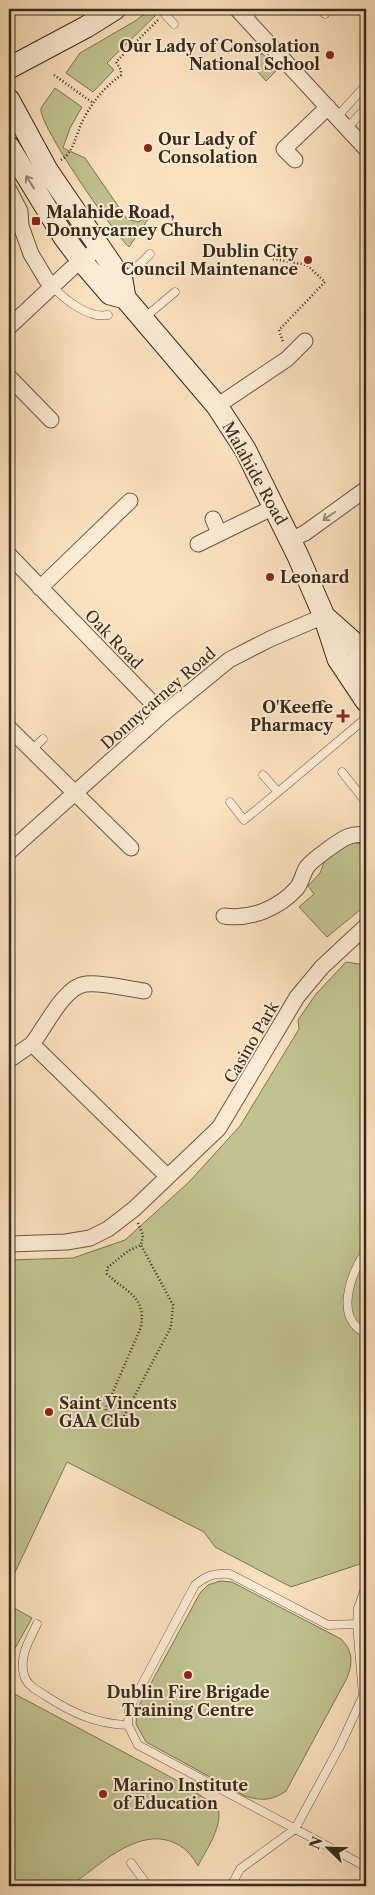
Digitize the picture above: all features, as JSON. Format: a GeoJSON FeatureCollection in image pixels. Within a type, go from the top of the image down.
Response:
{"type":"FeatureCollection","features":[{"type":"Feature","properties":{"kind":"main road"},"geometry":{"type":"LineString","coordinates":[[9,68],[86,27],[115,9]]}},
{"type":"Feature","properties":{"kind":"main road","name":"Malahide Road"},"geometry":{"type":"LineString","coordinates":[[28,58],[16,81],[10,102],[47,170],[99,248],[142,319],[217,406],[245,449],[290,540],[324,616],[338,658],[366,702]]}},
{"type":"Feature","properties":{"kind":"main road","name":"Malahide Road"},"geometry":{"type":"LineString","coordinates":[[9,147],[64,237],[82,261],[110,294],[123,289]]}},
{"type":"Feature","properties":{"kind":"main road","name":"Malahide Road"},"geometry":{"type":"LineString","coordinates":[[324,616],[352,641],[366,665]]}},
{"type":"Feature","properties":{"kind":"street"},"geometry":{"type":"LineString","coordinates":[[246,12],[366,149]]}},
{"type":"Feature","properties":{"kind":"street"},"geometry":{"type":"LineString","coordinates":[[295,160],[284,149],[338,117]]}},
{"type":"Feature","properties":{"kind":"street"},"geometry":{"type":"LineString","coordinates":[[9,190],[20,211],[21,226],[31,254],[52,286]]}},
{"type":"Feature","properties":{"kind":"street"},"geometry":{"type":"LineString","coordinates":[[9,327],[52,286],[99,248]]}},
{"type":"Feature","properties":{"kind":"street"},"geometry":{"type":"LineString","coordinates":[[217,406],[287,359],[305,341]]}},
{"type":"Feature","properties":{"kind":"street"},"geometry":{"type":"LineString","coordinates":[[9,377],[51,420]]}},
{"type":"Feature","properties":{"kind":"street"},"geometry":{"type":"LineString","coordinates":[[290,540],[318,524],[366,489]]}},
{"type":"Feature","properties":{"kind":"street"},"geometry":{"type":"LineString","coordinates":[[40,588],[130,501]]}},
{"type":"Feature","properties":{"kind":"street"},"geometry":{"type":"LineString","coordinates":[[198,544],[274,507]]}},
{"type":"Feature","properties":{"kind":"street"},"geometry":{"type":"LineString","coordinates":[[212,519],[219,533]]}},
{"type":"Feature","properties":{"kind":"street","name":"Oak Road"},"geometry":{"type":"LineString","coordinates":[[9,555],[163,714]]}},
{"type":"Feature","properties":{"kind":"street","name":"Donnycarney Road"},"geometry":{"type":"LineString","coordinates":[[9,852],[163,714],[229,660],[270,639],[324,616]]}},
{"type":"Feature","properties":{"kind":"street"},"geometry":{"type":"LineString","coordinates":[[9,728],[37,745],[76,793],[131,848]]}},
{"type":"Feature","properties":{"kind":"street"},"geometry":{"type":"LineString","coordinates":[[224,916],[238,918],[254,915],[275,905],[297,888],[307,867],[347,837],[357,834],[366,835]]}},
{"type":"Feature","properties":{"kind":"street","name":"Casino Park"},"geometry":{"type":"LineString","coordinates":[[9,1244],[66,1242],[90,1238],[108,1229],[129,1214],[219,1128],[297,997],[322,967],[364,928]]}},
{"type":"Feature","properties":{"kind":"street"},"geometry":{"type":"LineString","coordinates":[[9,1060],[32,1044],[67,994],[75,988],[85,984],[144,990]]}},
{"type":"Feature","properties":{"kind":"street"},"geometry":{"type":"LineString","coordinates":[[32,1044],[167,1176]]}},
{"type":"Feature","properties":{"kind":"lane"},"geometry":{"type":"LineString","coordinates":[[162,11],[174,24]]}},
{"type":"Feature","properties":{"kind":"lane"},"geometry":{"type":"LineString","coordinates":[[338,117],[366,85]]}},
{"type":"Feature","properties":{"kind":"lane"},"geometry":{"type":"LineString","coordinates":[[338,117],[366,108]]}},
{"type":"Feature","properties":{"kind":"lane"},"geometry":{"type":"LineString","coordinates":[[123,289],[150,254]]}},
{"type":"Feature","properties":{"kind":"lane"},"geometry":{"type":"LineString","coordinates":[[52,286],[69,301],[92,314],[99,317],[108,315]]}},
{"type":"Feature","properties":{"kind":"lane"},"geometry":{"type":"LineString","coordinates":[[142,319],[175,292]]}},
{"type":"Feature","properties":{"kind":"lane"},"geometry":{"type":"LineString","coordinates":[[230,802],[244,820],[366,718]]}},
{"type":"Feature","properties":{"kind":"lane"},"geometry":{"type":"LineString","coordinates":[[342,772],[366,802]]}},
{"type":"Feature","properties":{"kind":"lane"},"geometry":{"type":"LineString","coordinates":[[263,774],[278,792]]}},
{"type":"Feature","properties":{"kind":"lane"},"geometry":{"type":"LineString","coordinates":[[364,928],[366,960]]}},
{"type":"Feature","properties":{"kind":"lane"},"geometry":{"type":"LineString","coordinates":[[366,1252],[355,1271],[348,1296],[348,1309],[355,1326],[366,1333]]}},
{"type":"Feature","properties":{"kind":"lane"},"geometry":{"type":"LineString","coordinates":[[356,1624],[328,1625],[230,1574],[216,1573],[205,1577],[195,1585],[129,1709],[128,1726],[138,1745],[361,1864]]}},
{"type":"Feature","properties":{"kind":"lane"},"geometry":{"type":"LineString","coordinates":[[231,1886],[240,1869],[295,1829],[340,1746],[363,1696],[356,1624],[358,1608],[366,1586]]}},
{"type":"Feature","properties":{"kind":"lane"},"geometry":{"type":"LineString","coordinates":[[37,1624],[24,1652],[24,1677],[29,1685],[72,1713],[99,1722],[128,1726]]}},
{"type":"Feature","properties":{"kind":"lane"},"geometry":{"type":"LineString","coordinates":[[131,1863],[148,1886]]}},
{"type":"Feature","properties":{"kind":"path"},"geometry":{"type":"LineString","coordinates":[[69,155],[84,118],[93,103],[109,84],[121,75],[122,72],[116,64],[117,60],[162,11]]}},
{"type":"Feature","properties":{"kind":"path"},"geometry":{"type":"LineString","coordinates":[[54,75],[93,103]]}},
{"type":"Feature","properties":{"kind":"path"},"geometry":{"type":"LineString","coordinates":[[273,259],[307,266],[325,282],[279,330],[284,339],[283,352],[287,359]]}},
{"type":"Feature","properties":{"kind":"path"},"geometry":{"type":"LineString","coordinates":[[129,1214],[141,1226],[142,1245],[173,1305],[171,1327],[123,1418],[115,1424],[106,1418],[106,1408],[141,1327],[143,1317],[142,1306],[107,1274],[107,1268],[128,1251],[142,1245]]}},
{"type":"Feature","properties":{"kind":"green space"},"geometry":{"type":"Polygon","coordinates":[[[151,9],[157,14],[107,63],[114,70],[93,92],[66,73],[80,53],[135,21],[151,9]]]}},
{"type":"Feature","properties":{"kind":"green space"},"geometry":{"type":"Polygon","coordinates":[[[262,53],[277,70],[266,81],[251,64],[262,53]]]}},
{"type":"Feature","properties":{"kind":"green space"},"geometry":{"type":"Polygon","coordinates":[[[55,88],[82,107],[70,128],[63,148],[85,158],[127,219],[138,222],[151,215],[129,247],[108,222],[78,178],[43,118],[41,108],[55,88]]]}},
{"type":"Feature","properties":{"kind":"green space"},"geometry":{"type":"Polygon","coordinates":[[[353,842],[366,845],[366,905],[327,937],[299,907],[314,894],[308,886],[320,873],[325,860],[353,842]]]}},
{"type":"Feature","properties":{"kind":"green space"},"geometry":{"type":"Polygon","coordinates":[[[346,962],[366,965],[366,1562],[291,1587],[215,1547],[204,1532],[67,1462],[9,1585],[9,1260],[73,1258],[125,1240],[189,1182],[240,1126],[299,1029],[298,1020],[316,994],[346,962]]]}},
{"type":"Feature","properties":{"kind":"green space"},"geometry":{"type":"Polygon","coordinates":[[[220,1581],[232,1582],[341,1639],[350,1653],[351,1662],[347,1678],[286,1791],[276,1797],[256,1799],[245,1796],[146,1742],[136,1724],[137,1709],[200,1593],[208,1585],[220,1581]]]}},
{"type":"Feature","properties":{"kind":"green space"},"geometry":{"type":"Polygon","coordinates":[[[9,1605],[32,1618],[9,1659],[9,1605]]]}},
{"type":"Feature","properties":{"kind":"green space","name":"Marino Institute of Education"},"geometry":{"type":"Polygon","coordinates":[[[9,1691],[178,1781],[218,1807],[219,1815],[216,1830],[198,1866],[187,1851],[172,1842],[157,1839],[141,1841],[126,1847],[97,1866],[72,1886],[9,1886],[9,1691]]]}},
{"type":"Feature","properties":{"kind":"place","name":"Our Lady of Consolation National School"},"geometry":{"type":"Point","coordinates":[330,55]}},
{"type":"Feature","properties":{"kind":"place","name":"Our Lady of Consolation"},"geometry":{"type":"Point","coordinates":[148,148]}},
{"type":"Feature","properties":{"kind":"place","name":"Malahide Road, Donnycarney Church"},"geometry":{"type":"Point","coordinates":[36,221]}},
{"type":"Feature","properties":{"kind":"place","name":"Dublin City Council Maintenance"},"geometry":{"type":"Point","coordinates":[308,260]}},
{"type":"Feature","properties":{"kind":"place","name":"Leonard"},"geometry":{"type":"Point","coordinates":[270,577]}},
{"type":"Feature","properties":{"kind":"place","name":"O'Keeffe Pharmacy"},"geometry":{"type":"Point","coordinates":[343,716]}},
{"type":"Feature","properties":{"kind":"place","name":"Saint Vincents GAA Club"},"geometry":{"type":"Point","coordinates":[49,1412]}},
{"type":"Feature","properties":{"kind":"place","name":"Dublin Fire Brigade Training Centre"},"geometry":{"type":"Point","coordinates":[188,1675]}},
{"type":"Feature","properties":{"kind":"place","name":"Marino Institute of Education"},"geometry":{"type":"Point","coordinates":[103,1794]}}]}
